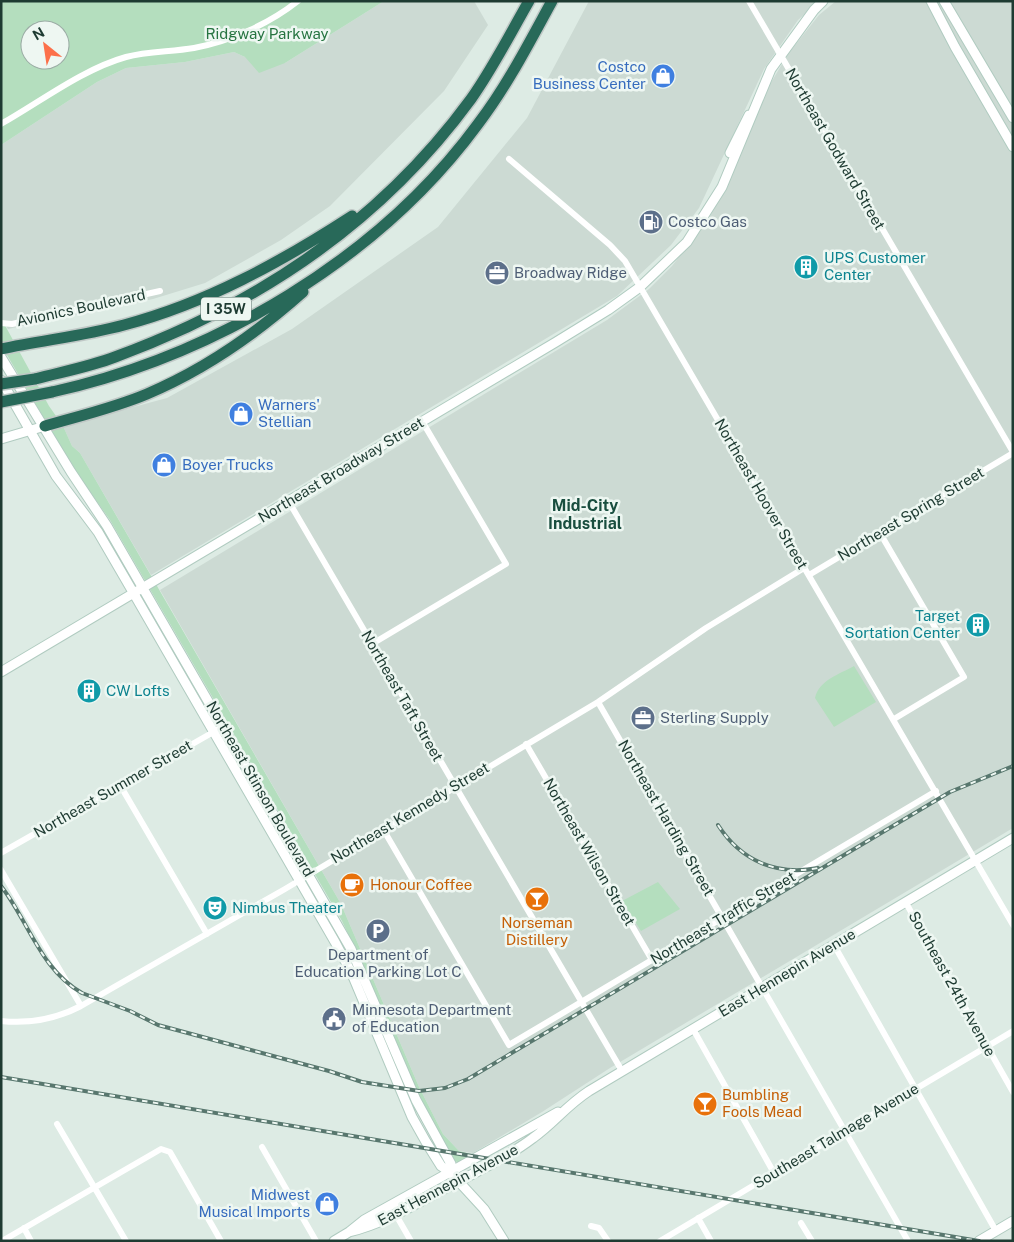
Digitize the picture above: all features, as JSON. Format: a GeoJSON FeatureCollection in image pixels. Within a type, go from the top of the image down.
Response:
{"type":"FeatureCollection","features":[{"type":"Feature","properties":{"kind":"highway"},"geometry":{"type":"LineString","coordinates":[[482,81],[523,1]]}},
{"type":"Feature","properties":{"kind":"highway","name":"I 35W"},"geometry":{"type":"LineString","coordinates":[[1,384],[35,379],[114,358],[219,313],[254,294],[304,261],[350,226],[390,189],[439,139],[482,81],[529,1]]}},
{"type":"Feature","properties":{"kind":"highway","name":"I 35W"},"geometry":{"type":"LineString","coordinates":[[1,402],[52,392],[123,374],[197,345],[241,322],[326,270],[391,218],[456,151],[498,97],[552,1]]}},
{"type":"Feature","properties":{"kind":"highway"},"geometry":{"type":"LineString","coordinates":[[539,26],[557,1]]}},
{"type":"Feature","properties":{"kind":"highway"},"geometry":{"type":"LineString","coordinates":[[1,349],[124,325],[192,304],[259,272],[293,253],[390,189]]}},
{"type":"Feature","properties":{"kind":"highway"},"geometry":{"type":"LineString","coordinates":[[44,426],[98,412],[147,394],[198,368],[281,311],[326,270]]}},
{"type":"Feature","properties":{"kind":"main road","name":"Northeast Broadway Street"},"geometry":{"type":"LineString","coordinates":[[1,672],[134,595],[599,316],[640,287],[691,236],[716,197],[748,129],[766,79],[780,55],[823,1]]}},
{"type":"Feature","properties":{"kind":"main road","name":"Northeast Broadway Street"},"geometry":{"type":"LineString","coordinates":[[805,23],[831,1]]}},
{"type":"Feature","properties":{"kind":"main road"},"geometry":{"type":"LineString","coordinates":[[931,1],[955,47],[1013,147]]}},
{"type":"Feature","properties":{"kind":"main road"},"geometry":{"type":"LineString","coordinates":[[944,1],[1013,118]]}},
{"type":"Feature","properties":{"kind":"main road","name":"Northeast Stinson Boulevard"},"geometry":{"type":"LineString","coordinates":[[1,357],[144,589],[358,963],[416,1100],[450,1164],[450,1172]]}},
{"type":"Feature","properties":{"kind":"main road","name":"Northeast Stinson Boulevard"},"geometry":{"type":"LineString","coordinates":[[1,380],[56,476],[98,532],[299,880],[352,974],[412,1117],[441,1166],[450,1172]]}},
{"type":"Feature","properties":{"kind":"main road"},"geometry":{"type":"LineString","coordinates":[[1,439],[44,426]]}},
{"type":"Feature","properties":{"kind":"main road","name":"East Hennepin Avenue"},"geometry":{"type":"LineString","coordinates":[[334,1241],[350,1232],[364,1220],[563,1110],[693,1029],[1013,838]]}},
{"type":"Feature","properties":{"kind":"main road","name":"East Hennepin Avenue"},"geometry":{"type":"LineString","coordinates":[[350,1232],[369,1227],[396,1215],[532,1140],[546,1129],[563,1110]]}},
{"type":"Feature","properties":{"kind":"main road"},"geometry":{"type":"LineString","coordinates":[[450,1172],[484,1209],[504,1241]]}},
{"type":"Feature","properties":{"kind":"main road"},"geometry":{"type":"LineString","coordinates":[[979,1241],[1013,1221]]}},
{"type":"Feature","properties":{"kind":"street"},"geometry":{"type":"LineString","coordinates":[[1,124],[106,64],[137,55],[195,48],[228,39],[264,23],[298,1]]}},
{"type":"Feature","properties":{"kind":"street","name":"Northeast Godward Street"},"geometry":{"type":"LineString","coordinates":[[749,1],[1013,452]]}},
{"type":"Feature","properties":{"kind":"street","name":"Northeast Hoover Street"},"geometry":{"type":"LineString","coordinates":[[509,159],[610,245],[625,261],[1013,925]]}},
{"type":"Feature","properties":{"kind":"street","name":"Avionics Boulevard"},"geometry":{"type":"LineString","coordinates":[[1,323],[12,324],[160,291]]}},
{"type":"Feature","properties":{"kind":"street"},"geometry":{"type":"LineString","coordinates":[[372,644],[506,564],[422,421]]}},
{"type":"Feature","properties":{"kind":"street","name":"Northeast Spring Street"},"geometry":{"type":"LineString","coordinates":[[808,575],[1013,452]]}},
{"type":"Feature","properties":{"kind":"street","name":"Northeast Taft Street"},"geometry":{"type":"LineString","coordinates":[[289,502],[622,1072]]}},
{"type":"Feature","properties":{"kind":"street"},"geometry":{"type":"LineString","coordinates":[[880,533],[964,677],[894,719]]}},
{"type":"Feature","properties":{"kind":"street","name":"Northeast Kennedy Street"},"geometry":{"type":"LineString","coordinates":[[1,1021],[42,1020],[65,1014],[81,1006],[308,875],[598,702],[706,628],[804,568]]}},
{"type":"Feature","properties":{"kind":"street","name":"Northeast Harding Street"},"geometry":{"type":"LineString","coordinates":[[598,702],[908,1241]]}},
{"type":"Feature","properties":{"kind":"street","name":"Northeast Summer Street"},"geometry":{"type":"LineString","coordinates":[[1,853],[224,726]]}},
{"type":"Feature","properties":{"kind":"street","name":"Northeast Wilson Street"},"geometry":{"type":"LineString","coordinates":[[526,744],[652,960]]}},
{"type":"Feature","properties":{"kind":"street"},"geometry":{"type":"LineString","coordinates":[[120,785],[207,934]]}},
{"type":"Feature","properties":{"kind":"street","name":"Northeast Traffic Street"},"geometry":{"type":"LineString","coordinates":[[383,829],[509,1045],[936,791]]}},
{"type":"Feature","properties":{"kind":"street"},"geometry":{"type":"LineString","coordinates":[[1,870],[81,1006]]}},
{"type":"Feature","properties":{"kind":"street","name":"Southeast 24th Avenue"},"geometry":{"type":"LineString","coordinates":[[906,903],[1013,1092]]}},
{"type":"Feature","properties":{"kind":"street"},"geometry":{"type":"LineString","coordinates":[[834,945],[996,1230]]}},
{"type":"Feature","properties":{"kind":"street"},"geometry":{"type":"LineString","coordinates":[[693,1029],[774,1173]]}},
{"type":"Feature","properties":{"kind":"street","name":"Southeast Talmage Avenue"},"geometry":{"type":"LineString","coordinates":[[660,1241],[1013,1031]]}},
{"type":"Feature","properties":{"kind":"street"},"geometry":{"type":"LineString","coordinates":[[57,1124],[126,1241]]}},
{"type":"Feature","properties":{"kind":"street"},"geometry":{"type":"LineString","coordinates":[[262,1148],[316,1241]]}},
{"type":"Feature","properties":{"kind":"street"},"geometry":{"type":"LineString","coordinates":[[2,1241],[160,1150],[170,1152],[222,1241]]}},
{"type":"Feature","properties":{"kind":"street"},"geometry":{"type":"LineString","coordinates":[[396,1215],[411,1241]]}},
{"type":"Feature","properties":{"kind":"street"},"geometry":{"type":"LineString","coordinates":[[698,1218],[711,1241]]}},
{"type":"Feature","properties":{"kind":"street"},"geometry":{"type":"LineString","coordinates":[[802,1223],[812,1241]]}},
{"type":"Feature","properties":{"kind":"street"},"geometry":{"type":"LineString","coordinates":[[591,1226],[599,1228],[608,1241]]}},
{"type":"Feature","properties":{"kind":"street"},"geometry":{"type":"LineString","coordinates":[[24,1228],[31,1241]]}},
{"type":"Feature","properties":{"kind":"shaded area"},"geometry":{"type":"Polygon","coordinates":[[[384,1],[474,1],[488,25],[444,91],[330,206],[281,240],[205,283],[153,299],[8,329],[1,318],[1,145],[97,82],[126,68],[185,62],[234,52],[245,57],[285,63],[384,1]]]}},
{"type":"Feature","properties":{"kind":"shaded area"},"geometry":{"type":"Polygon","coordinates":[[[589,1],[819,1],[798,20],[764,69],[699,208],[671,245],[617,296],[151,575],[80,453],[72,446],[63,426],[167,398],[292,329],[438,227],[527,118],[589,1]]]}},
{"type":"Feature","properties":{"kind":"shaded area"},"geometry":{"type":"Polygon","coordinates":[[[836,1],[1013,1],[1013,828],[610,1068],[542,1112],[473,1153],[459,1151],[443,1134],[419,1087],[341,904],[160,590],[607,320],[649,289],[672,266],[709,218],[728,182],[769,86],[788,54],[819,15],[836,1]]]}},
{"type":"Feature","properties":{"kind":"green space","name":"Ridgway Parkway"},"geometry":{"type":"Polygon","coordinates":[[[1,1],[384,1],[285,63],[259,73],[245,57],[234,52],[185,62],[126,68],[97,82],[1,145],[1,1]]]}},
{"type":"Feature","properties":{"kind":"green space"},"geometry":{"type":"Polygon","coordinates":[[[1,318],[49,406],[63,426],[72,446],[80,453],[341,904],[419,1087],[443,1134],[459,1151],[475,1155],[460,1163],[454,1161],[421,1103],[364,967],[342,921],[110,520],[73,468],[7,355],[1,349],[1,318]]]}},
{"type":"Feature","properties":{"kind":"green space"},"geometry":{"type":"Polygon","coordinates":[[[854,666],[876,702],[834,727],[815,698],[825,682],[854,666]]]}},
{"type":"Feature","properties":{"kind":"green space"},"geometry":{"type":"Polygon","coordinates":[[[658,882],[680,909],[641,931],[622,901],[658,882]]]}},
{"type":"Feature","properties":{"kind":"railway"},"geometry":{"type":"LineString","coordinates":[[1,886],[45,958],[68,983],[82,993],[130,1011],[158,1025],[329,1071],[362,1082],[419,1091],[445,1088],[468,1079],[950,792],[1013,766]]}},
{"type":"Feature","properties":{"kind":"railway"},"geometry":{"type":"LineString","coordinates":[[718,825],[727,838],[738,848],[749,857],[761,863],[788,870],[818,868]]}},
{"type":"Feature","properties":{"kind":"railway"},"geometry":{"type":"LineString","coordinates":[[1,1077],[979,1241]]}},
{"type":"Feature","properties":{"kind":"place","name":"Costco Business Center"},"geometry":{"type":"Point","coordinates":[663,76]}},
{"type":"Feature","properties":{"kind":"place","name":"Costco Gas"},"geometry":{"type":"Point","coordinates":[651,222]}},
{"type":"Feature","properties":{"kind":"place","name":"UPS Customer Center"},"geometry":{"type":"Point","coordinates":[806,267]}},
{"type":"Feature","properties":{"kind":"place","name":"Broadway Ridge"},"geometry":{"type":"Point","coordinates":[497,273]}},
{"type":"Feature","properties":{"kind":"place","name":"Warners' Stellian"},"geometry":{"type":"Point","coordinates":[241,414]}},
{"type":"Feature","properties":{"kind":"place","name":"Boyer Trucks"},"geometry":{"type":"Point","coordinates":[164,465]}},
{"type":"Feature","properties":{"kind":"place","name":"Target Sortation Center"},"geometry":{"type":"Point","coordinates":[978,625]}},
{"type":"Feature","properties":{"kind":"place","name":"CW Lofts"},"geometry":{"type":"Point","coordinates":[89,691]}},
{"type":"Feature","properties":{"kind":"place","name":"Sterling Supply"},"geometry":{"type":"Point","coordinates":[643,718]}},
{"type":"Feature","properties":{"kind":"place","name":"Honour Coffee"},"geometry":{"type":"Point","coordinates":[352,885]}},
{"type":"Feature","properties":{"kind":"place","name":"Norseman Distillery"},"geometry":{"type":"Point","coordinates":[537,899]}},
{"type":"Feature","properties":{"kind":"place","name":"Nimbus Theater"},"geometry":{"type":"Point","coordinates":[215,908]}},
{"type":"Feature","properties":{"kind":"place","name":"Department of Education Parking Lot C"},"geometry":{"type":"Point","coordinates":[378,931]}},
{"type":"Feature","properties":{"kind":"place","name":"Minnesota Department of Education"},"geometry":{"type":"Point","coordinates":[334,1019]}},
{"type":"Feature","properties":{"kind":"place","name":"Bumbling Fools Mead"},"geometry":{"type":"Point","coordinates":[705,1104]}},
{"type":"Feature","properties":{"kind":"place","name":"Midwest Musical Imports"},"geometry":{"type":"Point","coordinates":[327,1204]}},
{"type":"Feature","properties":{"kind":"district","name":"Mid-City Industrial"},"geometry":{"type":"Point","coordinates":[585,514]}}]}
